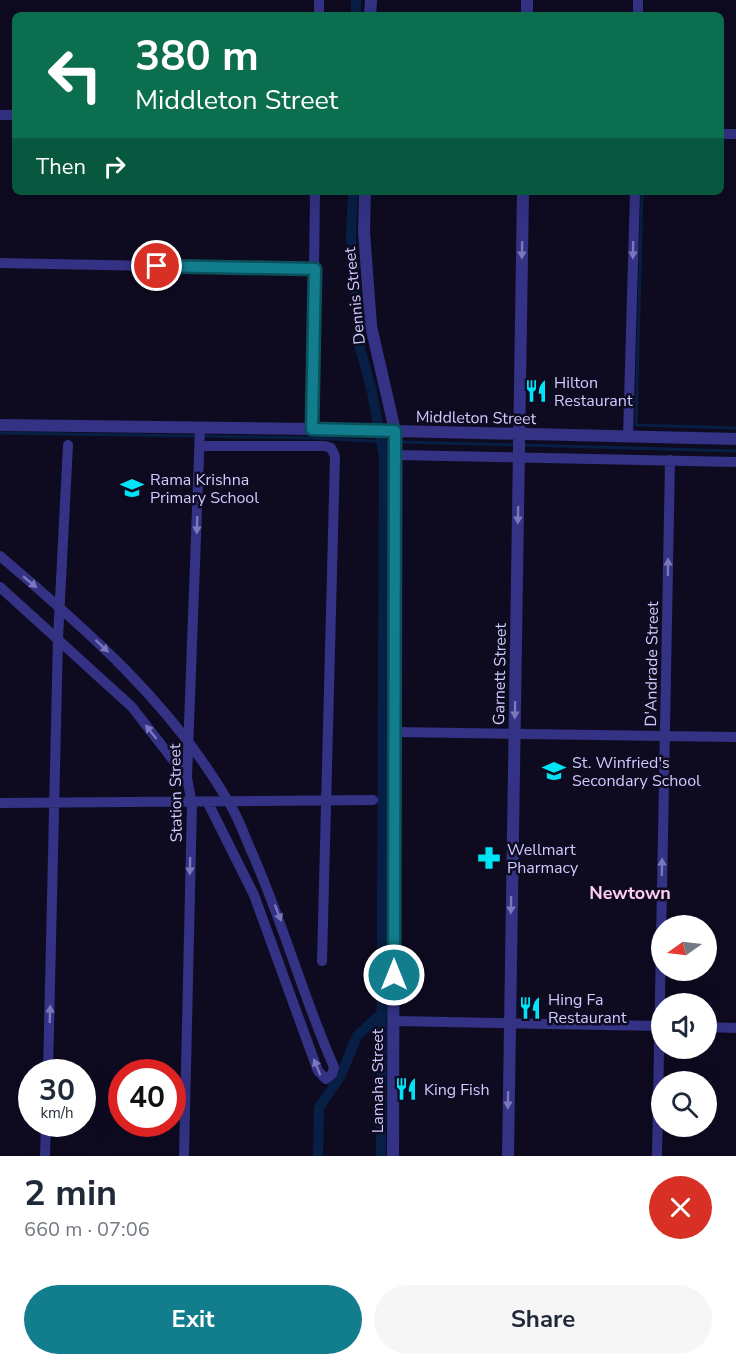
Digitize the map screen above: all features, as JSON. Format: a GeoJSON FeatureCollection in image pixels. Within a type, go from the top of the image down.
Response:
{"type":"FeatureCollection","features":[{"type":"Feature","properties":{"kind":"street"},"geometry":{"type":"LineString","coordinates":[[312,429],[315,195]]}},
{"type":"Feature","properties":{"kind":"street","name":"Dennis Street"},"geometry":{"type":"LineString","coordinates":[[365,195],[364,232],[371,326],[392,432]]}},
{"type":"Feature","properties":{"kind":"street","name":"Garnett Street"},"geometry":{"type":"LineString","coordinates":[[508,1156],[523,195]]}},
{"type":"Feature","properties":{"kind":"street"},"geometry":{"type":"LineString","coordinates":[[628,437],[634,195]]}},
{"type":"Feature","properties":{"kind":"street"},"geometry":{"type":"LineString","coordinates":[[0,263],[315,269]]}},
{"type":"Feature","properties":{"kind":"street","name":"Middleton Street"},"geometry":{"type":"LineString","coordinates":[[0,425],[369,430],[736,439]]}},
{"type":"Feature","properties":{"kind":"street","name":"Station Street"},"geometry":{"type":"LineString","coordinates":[[184,1156],[192,804],[187,778],[200,429]]}},
{"type":"Feature","properties":{"kind":"street","name":"Lamaha Street"},"geometry":{"type":"LineString","coordinates":[[392,432],[395,732],[393,1156]]}},
{"type":"Feature","properties":{"kind":"street"},"geometry":{"type":"LineString","coordinates":[[48,1059],[58,638],[68,445]]}},
{"type":"Feature","properties":{"kind":"street"},"geometry":{"type":"LineString","coordinates":[[200,446],[325,446],[331,448],[335,456],[324,801],[322,961]]}},
{"type":"Feature","properties":{"kind":"street"},"geometry":{"type":"LineString","coordinates":[[394,453],[736,462]]}},
{"type":"Feature","properties":{"kind":"street","name":"D'Andrade Street"},"geometry":{"type":"LineString","coordinates":[[661,993],[670,460]]}},
{"type":"Feature","properties":{"kind":"street"},"geometry":{"type":"LineString","coordinates":[[0,556],[60,607],[126,669],[188,741],[229,802],[269,889],[334,1067],[332,1074],[326,1079],[318,1071],[254,895],[208,803]]}},
{"type":"Feature","properties":{"kind":"street"},"geometry":{"type":"LineString","coordinates":[[0,587],[132,707],[187,778]]}},
{"type":"Feature","properties":{"kind":"street"},"geometry":{"type":"LineString","coordinates":[[395,732],[736,737]]}},
{"type":"Feature","properties":{"kind":"street"},"geometry":{"type":"LineString","coordinates":[[0,803],[192,804],[373,800]]}},
{"type":"Feature","properties":{"kind":"street"},"geometry":{"type":"LineString","coordinates":[[254,895],[269,889]]}},
{"type":"Feature","properties":{"kind":"street"},"geometry":{"type":"LineString","coordinates":[[394,1021],[651,1026]]}},
{"type":"Feature","properties":{"kind":"street"},"geometry":{"type":"LineString","coordinates":[[717,1027],[736,1028]]}},
{"type":"Feature","properties":{"kind":"street","name":"D'Andrade Street"},"geometry":{"type":"LineString","coordinates":[[657,1156],[659,1059]]}},
{"type":"Feature","properties":{"kind":"street"},"geometry":{"type":"LineString","coordinates":[[45,1156],[46,1137]]}},
{"type":"Feature","properties":{"kind":"waterway"},"geometry":{"type":"LineString","coordinates":[[356,0],[356,12]]}},
{"type":"Feature","properties":{"kind":"waterway"},"geometry":{"type":"LineString","coordinates":[[353,195],[351,236],[360,348],[372,392],[384,457],[381,1156]]}},
{"type":"Feature","properties":{"kind":"waterway"},"geometry":{"type":"LineString","coordinates":[[642,195],[636,425],[736,428]]}},
{"type":"Feature","properties":{"kind":"waterway"},"geometry":{"type":"LineString","coordinates":[[0,433],[314,438],[392,442]]}},
{"type":"Feature","properties":{"kind":"waterway"},"geometry":{"type":"LineString","coordinates":[[399,442],[515,445]]}},
{"type":"Feature","properties":{"kind":"waterway"},"geometry":{"type":"LineString","coordinates":[[522,445],[736,451]]}},
{"type":"Feature","properties":{"kind":"waterway"},"geometry":{"type":"LineString","coordinates":[[318,1156],[319,1108],[341,1075],[357,1036],[383,1012]]}},
{"type":"Feature","properties":{"kind":"place","name":"Hilton Restaurant"},"geometry":{"type":"Point","coordinates":[536,391]}},
{"type":"Feature","properties":{"kind":"place","name":"Rama Krishna Primary School"},"geometry":{"type":"Point","coordinates":[132,488]}},
{"type":"Feature","properties":{"kind":"place","name":"St. Winfried's Secondary School"},"geometry":{"type":"Point","coordinates":[554,771]}},
{"type":"Feature","properties":{"kind":"place","name":"Wellmart Pharmacy"},"geometry":{"type":"Point","coordinates":[489,858]}},
{"type":"Feature","properties":{"kind":"place","name":"Hing Fa Restaurant"},"geometry":{"type":"Point","coordinates":[530,1008]}},
{"type":"Feature","properties":{"kind":"place","name":"King Fish"},"geometry":{"type":"Point","coordinates":[406,1089]}},
{"type":"Feature","properties":{"kind":"district","name":"Newtown"},"geometry":{"type":"Point","coordinates":[630,893]}},
{"type":"Feature","properties":{"kind":"route"},"geometry":{"type":"LineString","coordinates":[[157,266],[315,269],[312,429],[395,431],[394,975]]}}]}
